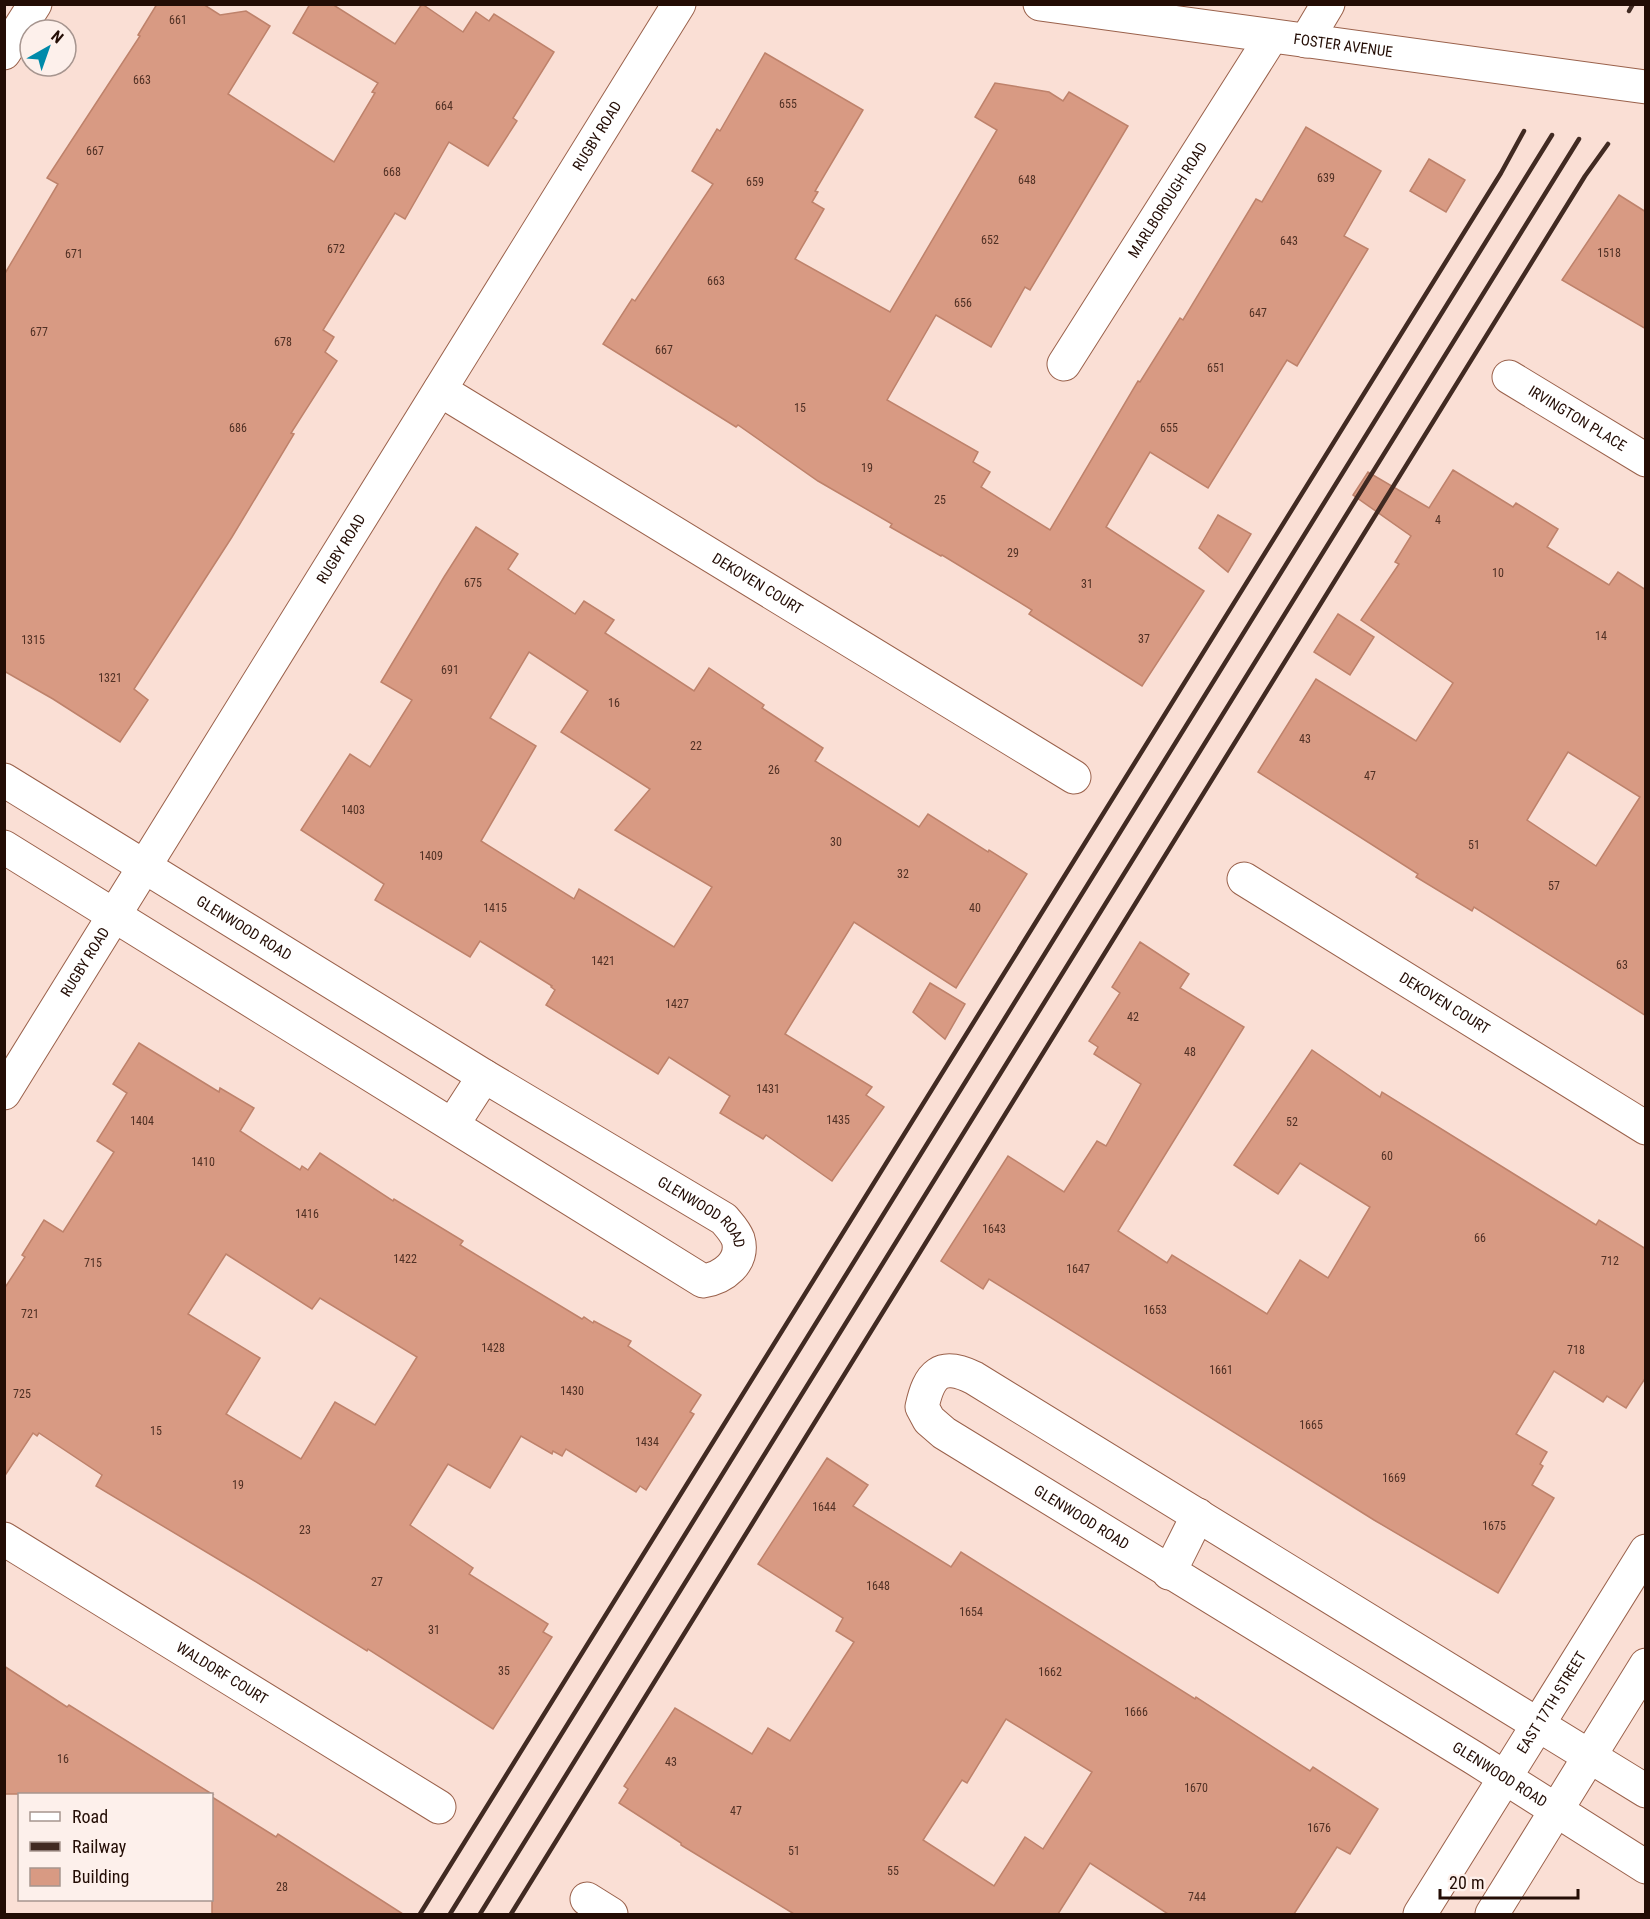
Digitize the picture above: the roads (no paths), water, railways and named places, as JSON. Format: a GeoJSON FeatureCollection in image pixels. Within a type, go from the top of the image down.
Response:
{"type":"FeatureCollection","features":[{"type":"Feature","properties":{"kind":"street"},"geometry":{"type":"LineString","coordinates":[[4,53],[35,4]]}},
{"type":"Feature","properties":{"kind":"street","name":"RUGBY ROAD"},"geometry":{"type":"LineString","coordinates":[[4,1093],[679,4]]}},
{"type":"Feature","properties":{"kind":"street","name":"FOSTER AVENUE"},"geometry":{"type":"LineString","coordinates":[[1040,4],[1646,87]]}},
{"type":"Feature","properties":{"kind":"street"},"geometry":{"type":"LineString","coordinates":[[1306,41],[1328,4]]}},
{"type":"Feature","properties":{"kind":"street","name":"MARLBOROUGH ROAD"},"geometry":{"type":"LineString","coordinates":[[1064,364],[1272,36]]}},
{"type":"Feature","properties":{"kind":"street","name":"IRVINGTON PLACE"},"geometry":{"type":"LineString","coordinates":[[1509,377],[1646,460]]}},
{"type":"Feature","properties":{"kind":"street","name":"DEKOVEN COURT"},"geometry":{"type":"LineString","coordinates":[[440,390],[1074,777]]}},
{"type":"Feature","properties":{"kind":"street","name":"GLENWOOD ROAD"},"geometry":{"type":"LineString","coordinates":[[4,780],[484,1076],[724,1219],[739,1240],[738,1252],[733,1265],[725,1275],[703,1281],[4,847]]}},
{"type":"Feature","properties":{"kind":"street","name":"DEKOVEN COURT"},"geometry":{"type":"LineString","coordinates":[[1244,879],[1646,1128]]}},
{"type":"Feature","properties":{"kind":"street"},"geometry":{"type":"LineString","coordinates":[[453,1124],[484,1076]]}},
{"type":"Feature","properties":{"kind":"street","name":"GLENWOOD ROAD"},"geometry":{"type":"LineString","coordinates":[[1646,1791],[962,1372],[948,1371],[937,1374],[928,1384],[922,1407],[929,1420],[944,1433],[1646,1867]]}},
{"type":"Feature","properties":{"kind":"street"},"geometry":{"type":"LineString","coordinates":[[1169,1573],[1198,1515]]}},
{"type":"Feature","properties":{"kind":"street","name":"WALDORF COURT"},"geometry":{"type":"LineString","coordinates":[[4,1539],[439,1807]]}},
{"type":"Feature","properties":{"kind":"street","name":"EAST 17TH STREET"},"geometry":{"type":"LineString","coordinates":[[1420,1914],[1646,1551]]}},
{"type":"Feature","properties":{"kind":"street"},"geometry":{"type":"LineString","coordinates":[[1492,1914],[1646,1665]]}},
{"type":"Feature","properties":{"kind":"railway"},"geometry":{"type":"LineString","coordinates":[[1629,11],[1633,4]]}},
{"type":"Feature","properties":{"kind":"railway"},"geometry":{"type":"LineString","coordinates":[[420,1914],[1501,173],[1524,131]]}},
{"type":"Feature","properties":{"kind":"railway"},"geometry":{"type":"LineString","coordinates":[[450,1914],[1552,135]]}},
{"type":"Feature","properties":{"kind":"railway"},"geometry":{"type":"LineString","coordinates":[[480,1914],[1579,139]]}},
{"type":"Feature","properties":{"kind":"railway"},"geometry":{"type":"LineString","coordinates":[[511,1914],[1585,176],[1608,144]]}}]}
